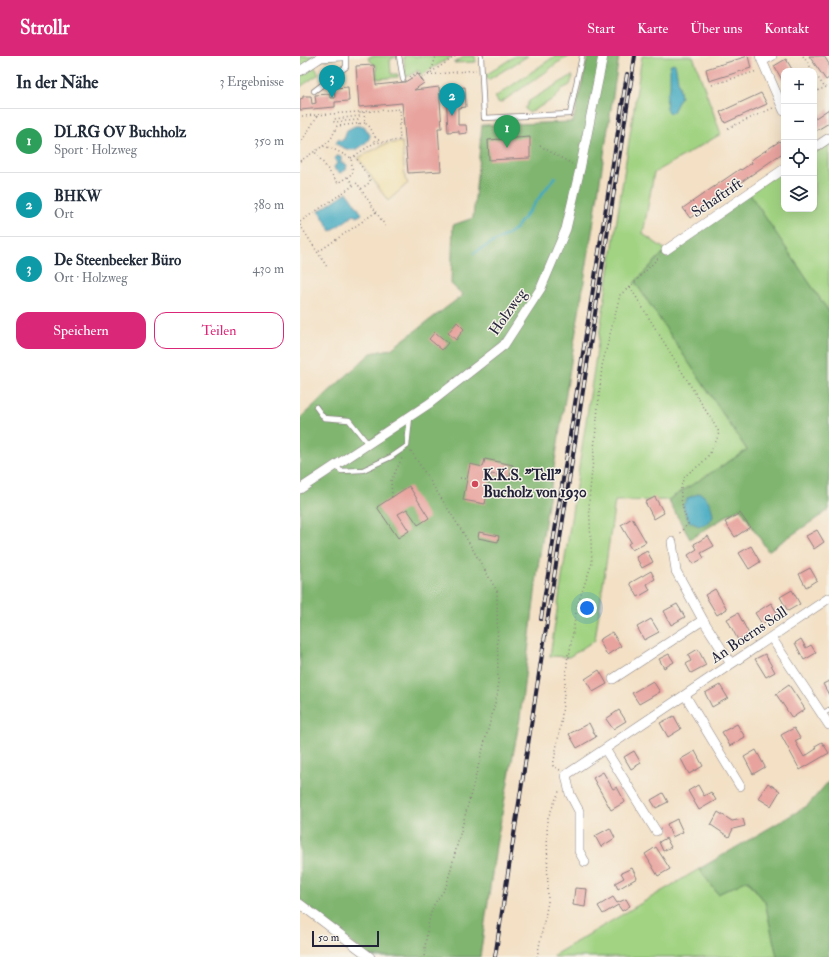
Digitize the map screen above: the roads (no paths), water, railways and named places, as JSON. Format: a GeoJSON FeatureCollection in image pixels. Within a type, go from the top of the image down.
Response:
{"type":"FeatureCollection","features":[{"type":"Feature","properties":{"kind":"street"},"geometry":{"type":"LineString","coordinates":[[300,70],[321,57],[340,56]]}},
{"type":"Feature","properties":{"kind":"street","name":"Holzweg"},"geometry":{"type":"LineString","coordinates":[[300,489],[430,403],[504,345],[541,288],[566,229],[580,170],[603,56]]}},
{"type":"Feature","properties":{"kind":"street"},"geometry":{"type":"LineString","coordinates":[[772,56],[762,62],[781,104]]}},
{"type":"Feature","properties":{"kind":"street"},"geometry":{"type":"LineString","coordinates":[[817,146],[829,138]]}},
{"type":"Feature","properties":{"kind":"street","name":"Schaftrift"},"geometry":{"type":"LineString","coordinates":[[666,250],[781,171]]}},
{"type":"Feature","properties":{"kind":"street"},"geometry":{"type":"LineString","coordinates":[[672,542],[676,571],[703,620],[731,664]]}},
{"type":"Feature","properties":{"kind":"street","name":"An Boerns Soll"},"geometry":{"type":"LineString","coordinates":[[585,862],[579,851],[579,811],[570,794],[566,775],[829,598]]}},
{"type":"Feature","properties":{"kind":"street"},"geometry":{"type":"LineString","coordinates":[[613,679],[703,620]]}},
{"type":"Feature","properties":{"kind":"street"},"geometry":{"type":"LineString","coordinates":[[771,637],[825,712],[829,725]]}},
{"type":"Feature","properties":{"kind":"street"},"geometry":{"type":"LineString","coordinates":[[685,695],[740,786]]}},
{"type":"Feature","properties":{"kind":"street"},"geometry":{"type":"LineString","coordinates":[[605,748],[656,831]]}},
{"type":"Feature","properties":{"kind":"street"},"geometry":{"type":"LineString","coordinates":[[300,904],[370,957]]}},
{"type":"Feature","properties":{"kind":"lane"},"geometry":{"type":"LineString","coordinates":[[314,91],[346,67],[346,56]]}},
{"type":"Feature","properties":{"kind":"lane"},"geometry":{"type":"LineString","coordinates":[[399,56],[403,79]]}},
{"type":"Feature","properties":{"kind":"lane"},"geometry":{"type":"LineString","coordinates":[[481,56],[484,118],[570,114],[582,56]]}},
{"type":"Feature","properties":{"kind":"lane"},"geometry":{"type":"LineString","coordinates":[[316,407],[324,418],[350,420],[368,444]]}},
{"type":"Feature","properties":{"kind":"lane"},"geometry":{"type":"LineString","coordinates":[[336,466],[341,471],[363,470],[407,446],[410,417]]}},
{"type":"Feature","properties":{"kind":"water"},"geometry":{"type":"Polygon","coordinates":[[[673,63],[675,64],[681,96],[673,112],[669,113],[666,109],[667,94],[670,88],[670,66],[673,63]]]}},
{"type":"Feature","properties":{"kind":"water"},"geometry":{"type":"Polygon","coordinates":[[[355,126],[364,126],[370,135],[366,143],[354,150],[336,144],[338,139],[341,141],[344,139],[347,130],[355,126]]]}},
{"type":"Feature","properties":{"kind":"water"},"geometry":{"type":"Polygon","coordinates":[[[337,156],[341,156],[341,163],[345,163],[347,165],[346,170],[340,173],[335,170],[334,167],[337,163],[335,159],[337,156]]]}},
{"type":"Feature","properties":{"kind":"water"},"geometry":{"type":"Polygon","coordinates":[[[347,192],[362,214],[357,217],[354,215],[331,231],[319,211],[347,192]]]}},
{"type":"Feature","properties":{"kind":"water"},"geometry":{"type":"Polygon","coordinates":[[[700,493],[710,503],[713,517],[708,523],[699,526],[690,522],[683,505],[688,498],[700,493]]]}},
{"type":"Feature","properties":{"kind":"waterway"},"geometry":{"type":"LineString","coordinates":[[474,253],[516,228],[555,177]]}},
{"type":"Feature","properties":{"kind":"railway"},"geometry":{"type":"LineString","coordinates":[[495,957],[635,56]]}},
{"type":"Feature","properties":{"kind":"railway"},"geometry":{"type":"LineString","coordinates":[[541,619],[627,74]]}},
{"type":"Feature","properties":{"kind":"place","name":"De Steenbeeker Büro"},"geometry":{"type":"Point","coordinates":[332,98]}},
{"type":"Feature","properties":{"kind":"place","name":"BHKW"},"geometry":{"type":"Point","coordinates":[452,116]}},
{"type":"Feature","properties":{"kind":"place","name":"DLRG OV Buchholz"},"geometry":{"type":"Point","coordinates":[507,148]}},
{"type":"Feature","properties":{"kind":"place","name":"K.K.S. \"Tell\" Bucholz von 1930"},"geometry":{"type":"Point","coordinates":[475,484]}}]}
